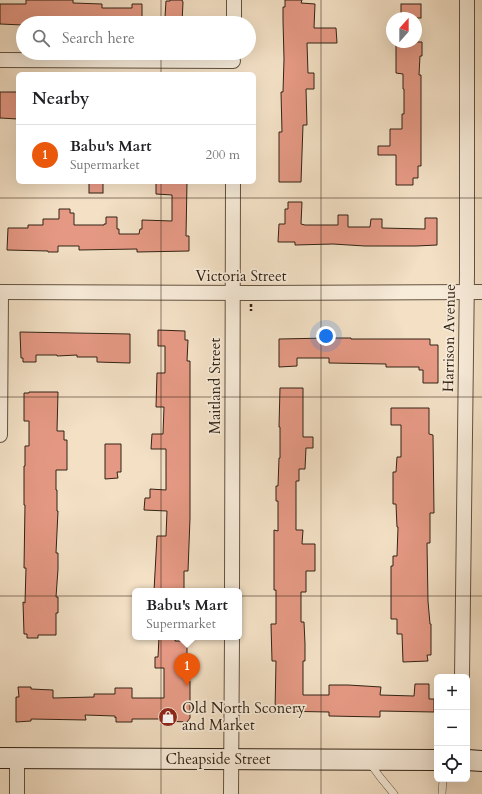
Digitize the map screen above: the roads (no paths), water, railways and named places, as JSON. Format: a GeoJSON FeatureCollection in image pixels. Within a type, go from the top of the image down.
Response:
{"type":"FeatureCollection","features":[{"type":"Feature","properties":{"kind":"street"},"geometry":{"type":"LineString","coordinates":[[234,0],[234,16]]}},
{"type":"Feature","properties":{"kind":"street","name":"Harrison Avenue"},"geometry":{"type":"LineString","coordinates":[[462,674],[467,0]]}},
{"type":"Feature","properties":{"kind":"street"},"geometry":{"type":"LineString","coordinates":[[0,60],[233,63]]}},
{"type":"Feature","properties":{"kind":"street","name":"Maitland Street"},"geometry":{"type":"LineString","coordinates":[[232,588],[233,184]]}},
{"type":"Feature","properties":{"kind":"street"},"geometry":{"type":"LineString","coordinates":[[0,292],[0,435]]}},
{"type":"Feature","properties":{"kind":"street","name":"Victoria Street"},"geometry":{"type":"LineString","coordinates":[[0,292],[482,292]]}},
{"type":"Feature","properties":{"kind":"street"},"geometry":{"type":"LineString","coordinates":[[230,794],[232,640]]}},
{"type":"Feature","properties":{"kind":"street"},"geometry":{"type":"LineString","coordinates":[[9,758],[17,794]]}},
{"type":"Feature","properties":{"kind":"street","name":"Cheapside Street"},"geometry":{"type":"LineString","coordinates":[[9,758],[434,760]]}},
{"type":"Feature","properties":{"kind":"street"},"geometry":{"type":"LineString","coordinates":[[470,760],[482,761]]}},
{"type":"Feature","properties":{"kind":"lane"},"geometry":{"type":"LineString","coordinates":[[368,760],[394,794]]}},
{"type":"Feature","properties":{"kind":"lane"},"geometry":{"type":"LineString","coordinates":[[442,794],[443,782]]}},
{"type":"Feature","properties":{"kind":"place","name":"Babu's Mart"},"geometry":{"type":"Point","coordinates":[187,686]}},
{"type":"Feature","properties":{"kind":"place","name":"Old North Sconery and Market"},"geometry":{"type":"Point","coordinates":[168,717]}}]}
